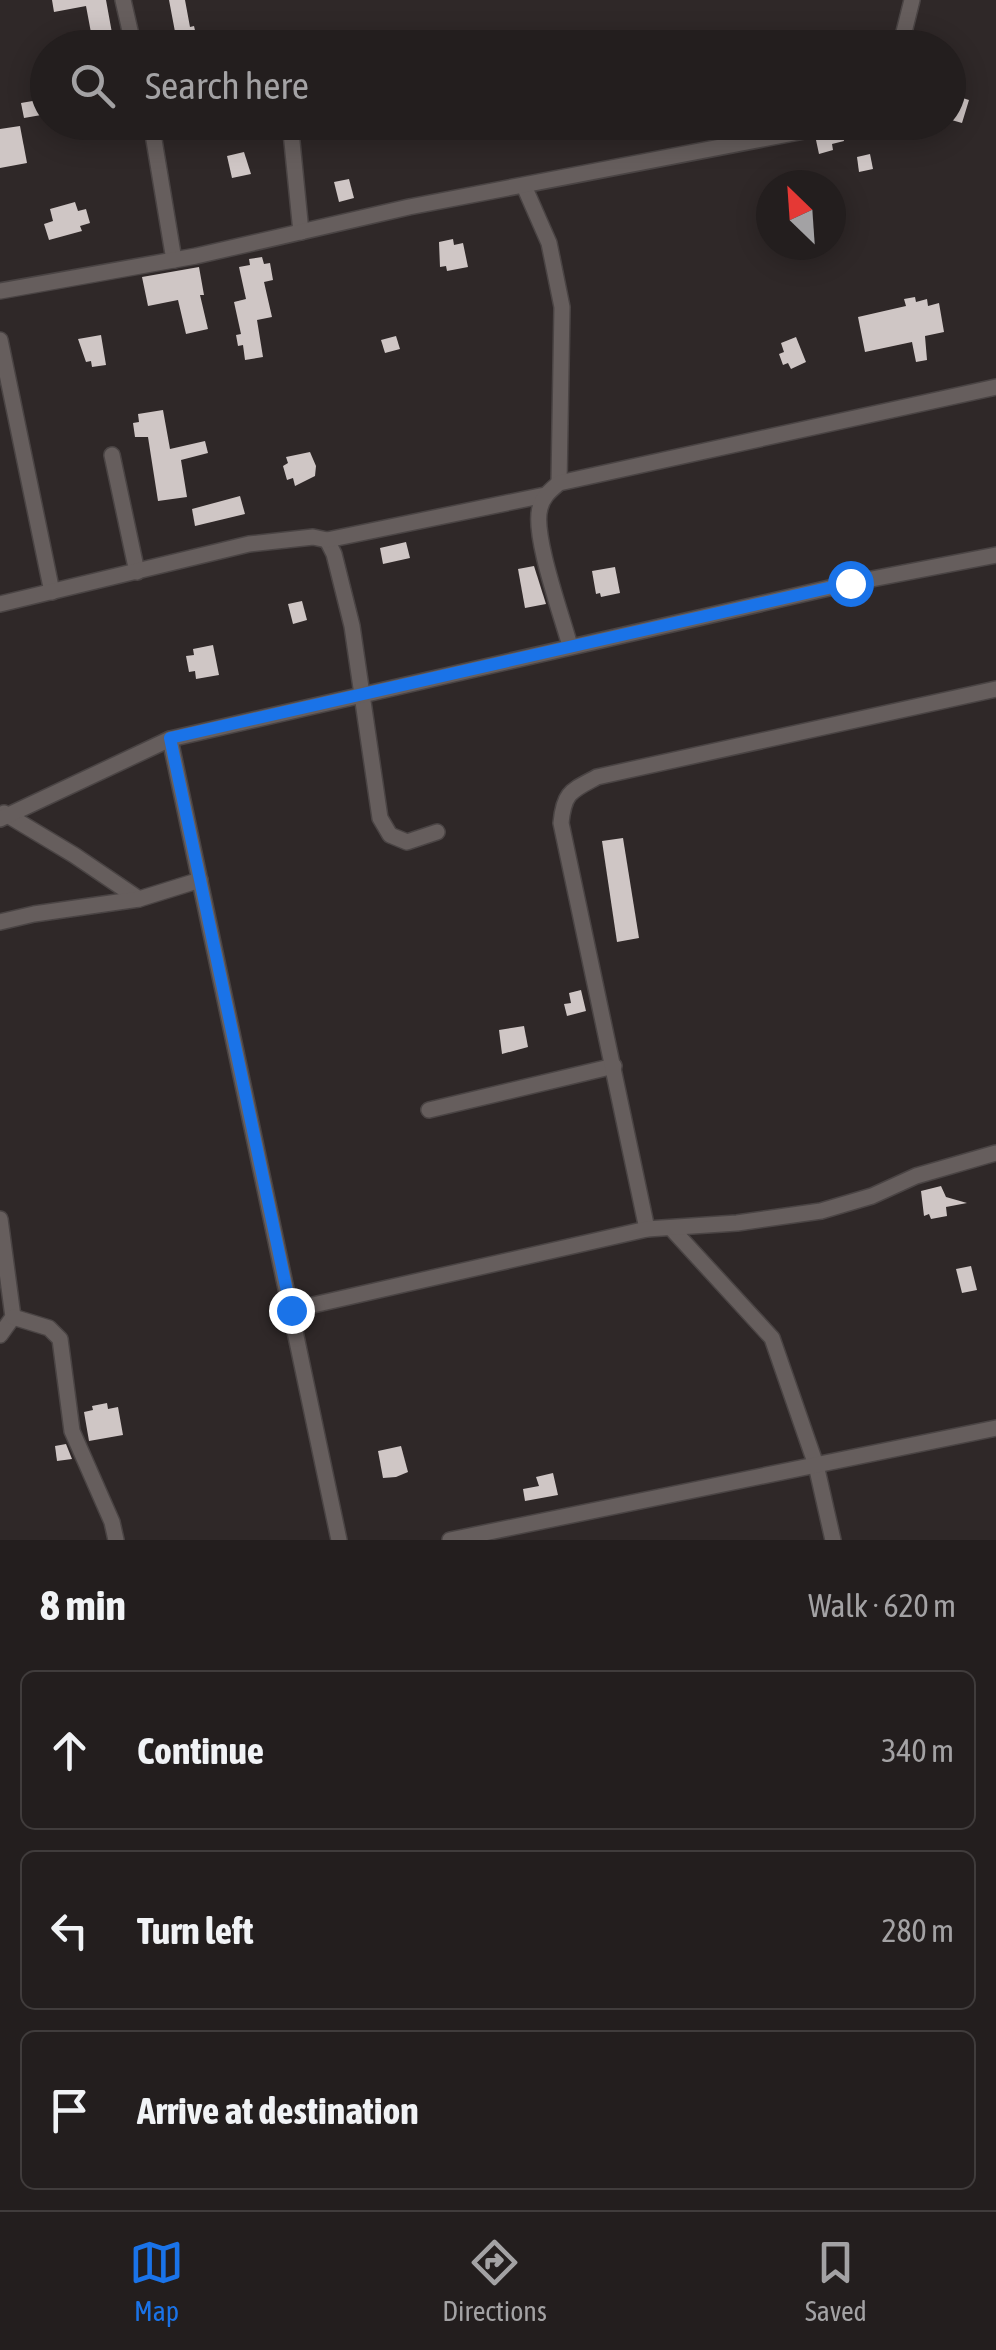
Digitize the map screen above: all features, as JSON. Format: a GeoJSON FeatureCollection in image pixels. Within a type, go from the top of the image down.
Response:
{"type":"FeatureCollection","features":[{"type":"Feature","properties":{"kind":"street"},"geometry":{"type":"LineString","coordinates":[[123,0],[130,30]]}},
{"type":"Feature","properties":{"kind":"street"},"geometry":{"type":"LineString","coordinates":[[904,30],[912,0]]}},
{"type":"Feature","properties":{"kind":"street"},"geometry":{"type":"LineString","coordinates":[[154,140],[174,260]]}},
{"type":"Feature","properties":{"kind":"street"},"geometry":{"type":"LineString","coordinates":[[292,140],[301,232]]}},
{"type":"Feature","properties":{"kind":"street"},"geometry":{"type":"LineString","coordinates":[[0,290],[174,260],[409,207],[760,140]]}},
{"type":"Feature","properties":{"kind":"street"},"geometry":{"type":"LineString","coordinates":[[524,186],[549,243],[562,306],[559,484]]}},
{"type":"Feature","properties":{"kind":"street"},"geometry":{"type":"LineString","coordinates":[[0,340],[52,592]]}},
{"type":"Feature","properties":{"kind":"street"},"geometry":{"type":"LineString","coordinates":[[0,604],[250,544],[313,537],[327,540],[545,495],[559,484],[996,386]]}},
{"type":"Feature","properties":{"kind":"street"},"geometry":{"type":"LineString","coordinates":[[112,455],[137,572]]}},
{"type":"Feature","properties":{"kind":"street"},"geometry":{"type":"LineString","coordinates":[[545,495],[538,512],[542,547],[570,646]]}},
{"type":"Feature","properties":{"kind":"street"},"geometry":{"type":"LineString","coordinates":[[327,540],[348,608],[380,818],[390,835],[408,842],[437,832]]}},
{"type":"Feature","properties":{"kind":"street"},"geometry":{"type":"LineString","coordinates":[[3,815],[170,738],[850,583],[996,555]]}},
{"type":"Feature","properties":{"kind":"street"},"geometry":{"type":"LineString","coordinates":[[647,1229],[561,823],[563,802],[570,791],[598,777],[996,689]]}},
{"type":"Feature","properties":{"kind":"street"},"geometry":{"type":"LineString","coordinates":[[170,738],[339,1540]]}},
{"type":"Feature","properties":{"kind":"street"},"geometry":{"type":"LineString","coordinates":[[3,815],[139,899]]}},
{"type":"Feature","properties":{"kind":"street"},"geometry":{"type":"LineString","coordinates":[[0,922],[139,899],[200,880]]}},
{"type":"Feature","properties":{"kind":"street"},"geometry":{"type":"LineString","coordinates":[[430,1110],[614,1066]]}},
{"type":"Feature","properties":{"kind":"street"},"geometry":{"type":"LineString","coordinates":[[291,1310],[647,1229],[737,1223],[821,1211],[872,1196],[916,1176],[996,1154]]}},
{"type":"Feature","properties":{"kind":"street"},"geometry":{"type":"LineString","coordinates":[[0,1219],[14,1318],[0,1335]]}},
{"type":"Feature","properties":{"kind":"street"},"geometry":{"type":"LineString","coordinates":[[671,1228],[772,1338],[816,1465],[833,1540]]}},
{"type":"Feature","properties":{"kind":"street"},"geometry":{"type":"LineString","coordinates":[[14,1318],[49,1328],[60,1339],[72,1430],[116,1540]]}},
{"type":"Feature","properties":{"kind":"street"},"geometry":{"type":"LineString","coordinates":[[450,1540],[996,1428]]}},
{"type":"Feature","properties":{"kind":"building"},"geometry":{"type":"Polygon","coordinates":[[[52,0],[106,0],[111,30],[90,30],[86,6],[54,12],[52,0]]]}},
{"type":"Feature","properties":{"kind":"building"},"geometry":{"type":"Polygon","coordinates":[[[169,0],[185,0],[190,27],[195,30],[175,30],[169,0]]]}},
{"type":"Feature","properties":{"kind":"building"},"geometry":{"type":"Polygon","coordinates":[[[30,101],[30,117],[24,118],[21,103],[30,101]]]}},
{"type":"Feature","properties":{"kind":"building"},"geometry":{"type":"Polygon","coordinates":[[[20,126],[27,163],[0,168],[0,129],[20,126]]]}},
{"type":"Feature","properties":{"kind":"building"},"geometry":{"type":"Polygon","coordinates":[[[816,140],[844,140],[832,144],[833,150],[819,154],[816,140]]]}},
{"type":"Feature","properties":{"kind":"building"},"geometry":{"type":"Polygon","coordinates":[[[244,152],[251,174],[232,178],[227,156],[244,152]]]}},
{"type":"Feature","properties":{"kind":"building"},"geometry":{"type":"Polygon","coordinates":[[[870,154],[873,169],[859,172],[857,157],[870,154]]]}},
{"type":"Feature","properties":{"kind":"building"},"geometry":{"type":"Polygon","coordinates":[[[349,179],[354,198],[339,202],[334,182],[349,179]]]}},
{"type":"Feature","properties":{"kind":"building"},"geometry":{"type":"Polygon","coordinates":[[[75,202],[78,211],[86,209],[90,223],[80,226],[82,231],[49,240],[44,224],[53,221],[50,209],[75,202]]]}},
{"type":"Feature","properties":{"kind":"building"},"geometry":{"type":"Polygon","coordinates":[[[453,239],[454,245],[463,243],[468,267],[447,271],[446,266],[440,267],[439,242],[453,239]]]}},
{"type":"Feature","properties":{"kind":"building"},"geometry":{"type":"Polygon","coordinates":[[[262,257],[264,264],[270,263],[273,280],[264,282],[272,317],[257,320],[263,357],[245,360],[243,345],[238,346],[236,335],[241,334],[234,302],[246,299],[239,267],[250,265],[249,259],[262,257]]]}},
{"type":"Feature","properties":{"kind":"building"},"geometry":{"type":"Polygon","coordinates":[[[199,267],[204,295],[200,295],[208,329],[186,334],[178,300],[148,306],[142,277],[199,267]]]}},
{"type":"Feature","properties":{"kind":"building"},"geometry":{"type":"Polygon","coordinates":[[[915,297],[916,302],[927,299],[928,306],[939,303],[944,332],[925,336],[927,360],[916,362],[912,342],[865,352],[858,317],[906,306],[904,299],[915,297]]]}},
{"type":"Feature","properties":{"kind":"building"},"geometry":{"type":"Polygon","coordinates":[[[101,335],[106,365],[92,367],[91,361],[86,362],[78,339],[101,335]]]}},
{"type":"Feature","properties":{"kind":"building"},"geometry":{"type":"Polygon","coordinates":[[[396,336],[400,349],[385,353],[381,340],[396,336]]]}},
{"type":"Feature","properties":{"kind":"building"},"geometry":{"type":"Polygon","coordinates":[[[796,337],[806,362],[791,369],[788,363],[783,365],[779,354],[784,352],[781,343],[796,337]]]}},
{"type":"Feature","properties":{"kind":"building"},"geometry":{"type":"Polygon","coordinates":[[[163,410],[170,449],[205,441],[208,453],[181,460],[187,497],[158,501],[148,437],[135,437],[133,423],[139,422],[138,414],[163,410]]]}},
{"type":"Feature","properties":{"kind":"building"},"geometry":{"type":"Polygon","coordinates":[[[310,452],[316,466],[315,476],[295,486],[293,478],[287,480],[283,466],[288,463],[286,457],[310,452]]]}},
{"type":"Feature","properties":{"kind":"building"},"geometry":{"type":"Polygon","coordinates":[[[240,496],[245,514],[195,526],[192,509],[240,496]]]}},
{"type":"Feature","properties":{"kind":"building"},"geometry":{"type":"Polygon","coordinates":[[[406,542],[410,558],[383,564],[380,548],[406,542]]]}},
{"type":"Feature","properties":{"kind":"building"},"geometry":{"type":"Polygon","coordinates":[[[534,566],[546,604],[525,608],[518,569],[534,566]]]}},
{"type":"Feature","properties":{"kind":"building"},"geometry":{"type":"Polygon","coordinates":[[[615,567],[620,593],[601,597],[596,594],[592,571],[615,567]]]}},
{"type":"Feature","properties":{"kind":"building"},"geometry":{"type":"Polygon","coordinates":[[[302,601],[307,620],[293,624],[288,604],[302,601]]]}},
{"type":"Feature","properties":{"kind":"building"},"geometry":{"type":"Polygon","coordinates":[[[213,645],[219,675],[196,679],[195,671],[189,672],[186,656],[194,655],[193,649],[213,645]]]}},
{"type":"Feature","properties":{"kind":"building"},"geometry":{"type":"Polygon","coordinates":[[[623,838],[639,938],[617,942],[602,841],[623,838]]]}},
{"type":"Feature","properties":{"kind":"building"},"geometry":{"type":"Polygon","coordinates":[[[581,990],[586,1011],[567,1016],[564,1004],[571,1003],[569,993],[581,990]]]}},
{"type":"Feature","properties":{"kind":"building"},"geometry":{"type":"Polygon","coordinates":[[[524,1026],[528,1047],[502,1054],[499,1030],[524,1026]]]}},
{"type":"Feature","properties":{"kind":"building"},"geometry":{"type":"Polygon","coordinates":[[[941,1186],[946,1197],[967,1203],[946,1207],[947,1216],[924,1216],[921,1191],[941,1186]]]}},
{"type":"Feature","properties":{"kind":"building"},"geometry":{"type":"Polygon","coordinates":[[[971,1266],[977,1290],[962,1293],[956,1269],[971,1266]]]}},
{"type":"Feature","properties":{"kind":"building"},"geometry":{"type":"Polygon","coordinates":[[[107,1403],[108,1409],[118,1407],[123,1435],[89,1441],[84,1412],[107,1403]]]}},
{"type":"Feature","properties":{"kind":"building"},"geometry":{"type":"Polygon","coordinates":[[[66,1444],[72,1459],[57,1461],[55,1446],[66,1444]]]}},
{"type":"Feature","properties":{"kind":"building"},"geometry":{"type":"Polygon","coordinates":[[[401,1446],[408,1472],[383,1478],[378,1451],[401,1446]]]}},
{"type":"Feature","properties":{"kind":"building"},"geometry":{"type":"Polygon","coordinates":[[[553,1473],[558,1495],[525,1501],[523,1489],[539,1486],[536,1477],[553,1473]]]}},
{"type":"Feature","properties":{"kind":"route"},"geometry":{"type":"LineString","coordinates":[[291,1310],[170,738],[850,583]]}}]}
